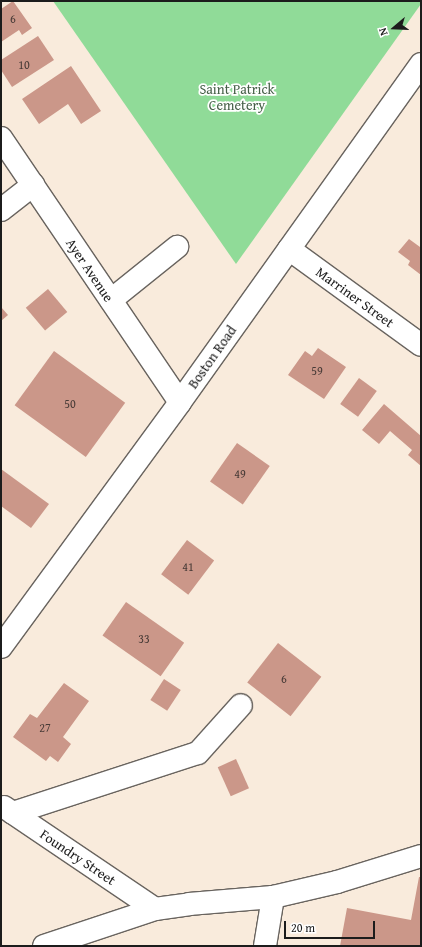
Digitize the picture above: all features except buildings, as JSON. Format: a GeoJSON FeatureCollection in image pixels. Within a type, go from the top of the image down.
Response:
{"type":"FeatureCollection","features":[{"type":"Feature","properties":{"kind":"main road","name":"Boston Road"},"geometry":{"type":"LineString","coordinates":[[1,647],[180,402],[421,64]]}},
{"type":"Feature","properties":{"kind":"main road","name":"Ayer Avenue"},"geometry":{"type":"LineString","coordinates":[[1,138],[180,402]]}},
{"type":"Feature","properties":{"kind":"main road"},"geometry":{"type":"LineString","coordinates":[[1,210],[33,185]]}},
{"type":"Feature","properties":{"kind":"main road"},"geometry":{"type":"LineString","coordinates":[[111,300],[177,247]]}},
{"type":"Feature","properties":{"kind":"main road","name":"Marriner Street"},"geometry":{"type":"LineString","coordinates":[[289,249],[421,345]]}},
{"type":"Feature","properties":{"kind":"main road"},"geometry":{"type":"LineString","coordinates":[[7,809],[198,753],[241,705]]}},
{"type":"Feature","properties":{"kind":"main road","name":"Foundry Street"},"geometry":{"type":"LineString","coordinates":[[7,809],[156,909]]}},
{"type":"Feature","properties":{"kind":"main road"},"geometry":{"type":"LineString","coordinates":[[44,946],[156,909],[189,904],[273,897],[337,882],[421,856]]}},
{"type":"Feature","properties":{"kind":"main road"},"geometry":{"type":"LineString","coordinates":[[265,946],[273,897]]}},
{"type":"Feature","properties":{"kind":"green space","name":"Saint Patrick Cemetery"},"geometry":{"type":"Polygon","coordinates":[[[53,1],[421,1],[421,4],[236,264],[53,1]]]}}]}
